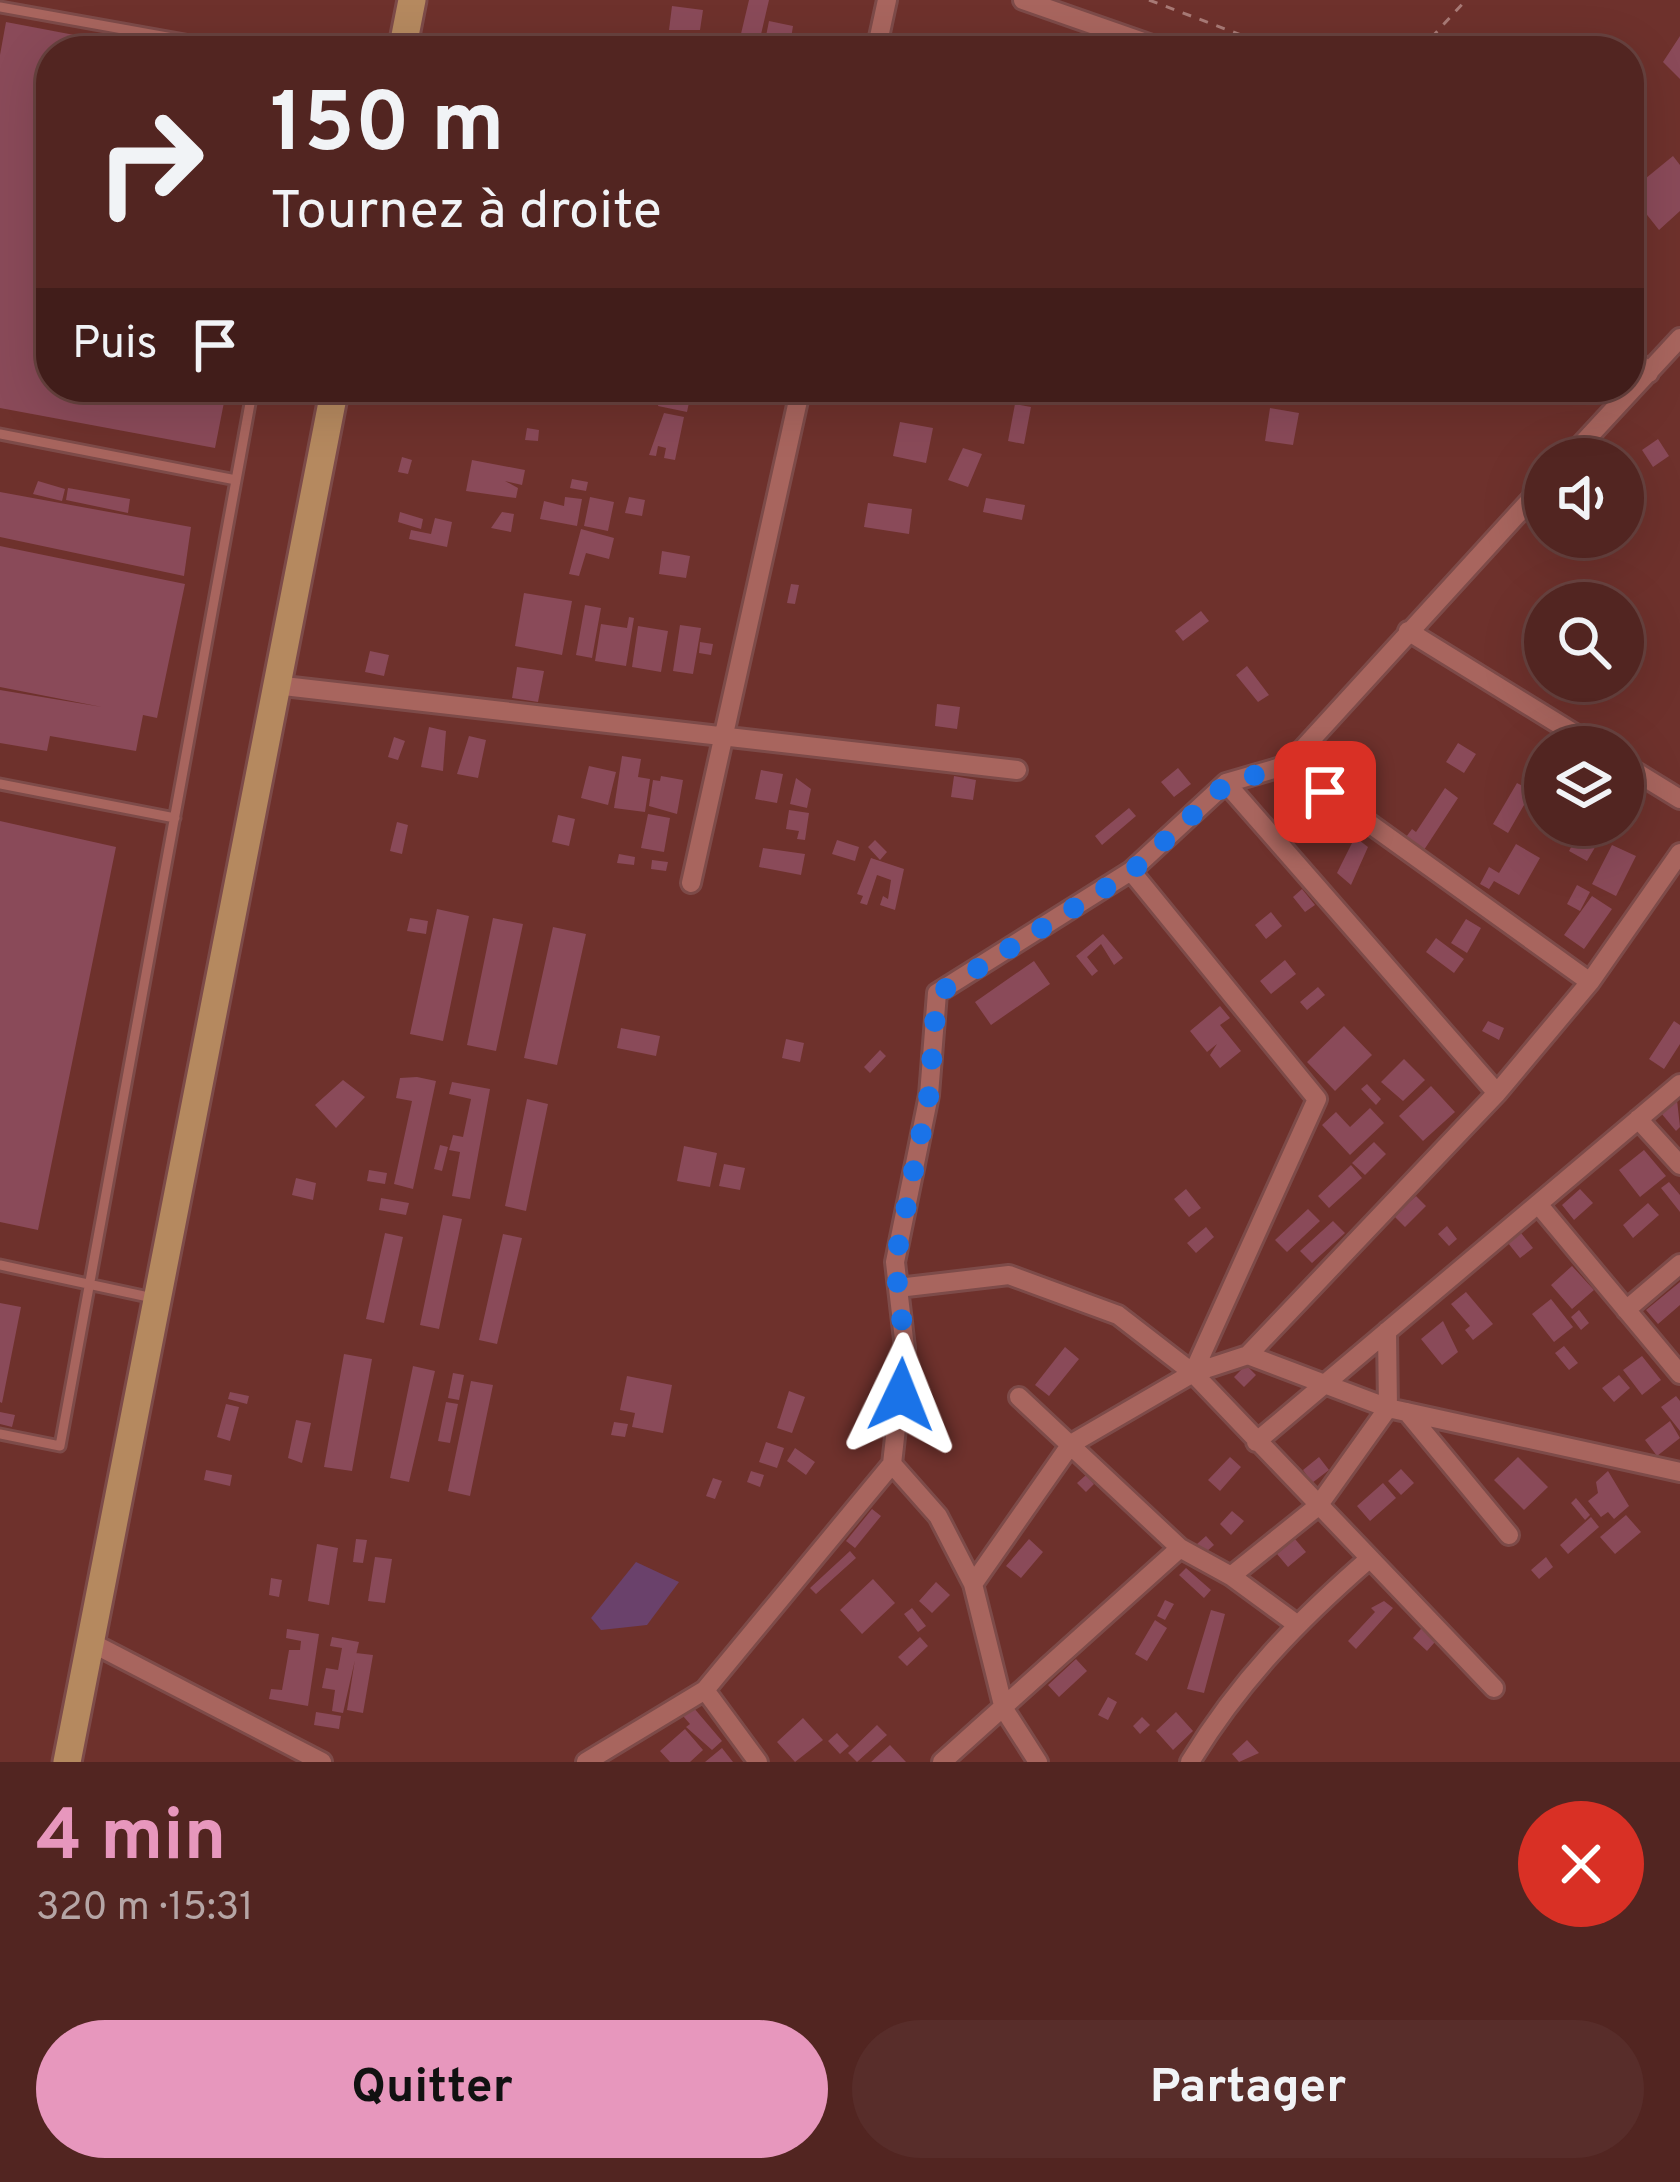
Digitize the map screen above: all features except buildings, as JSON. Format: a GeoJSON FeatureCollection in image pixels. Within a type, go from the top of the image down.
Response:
{"type":"FeatureCollection","features":[{"type":"Feature","properties":{"kind":"main road"},"geometry":{"type":"LineString","coordinates":[[405,36],[412,0]]}},
{"type":"Feature","properties":{"kind":"main road"},"geometry":{"type":"LineString","coordinates":[[68,1762],[332,402]]}},
{"type":"Feature","properties":{"kind":"street"},"geometry":{"type":"LineString","coordinates":[[879,36],[887,0]]}},
{"type":"Feature","properties":{"kind":"street"},"geometry":{"type":"LineString","coordinates":[[1023,0],[1126,36]]}},
{"type":"Feature","properties":{"kind":"street"},"geometry":{"type":"LineString","coordinates":[[1644,377],[1680,338]]}},
{"type":"Feature","properties":{"kind":"street"},"geometry":{"type":"LineString","coordinates":[[1644,369],[1648,373]]}},
{"type":"Feature","properties":{"kind":"street"},"geometry":{"type":"LineString","coordinates":[[691,883],[798,402]]}},
{"type":"Feature","properties":{"kind":"street"},"geometry":{"type":"LineString","coordinates":[[1588,438],[1621,402]]}},
{"type":"Feature","properties":{"kind":"street"},"geometry":{"type":"LineString","coordinates":[[586,1762],[705,1690],[892,1464],[905,1348],[895,1262],[929,1095],[937,994],[1131,872],[1226,784],[1288,765],[1524,507]]}},
{"type":"Feature","properties":{"kind":"street"},"geometry":{"type":"LineString","coordinates":[[1408,632],[1562,726]]}},
{"type":"Feature","properties":{"kind":"street"},"geometry":{"type":"LineString","coordinates":[[275,685],[1017,770]]}},
{"type":"Feature","properties":{"kind":"street"},"geometry":{"type":"LineString","coordinates":[[1288,765],[1590,982]]}},
{"type":"Feature","properties":{"kind":"street"},"geometry":{"type":"LineString","coordinates":[[1644,777],[1680,799]]}},
{"type":"Feature","properties":{"kind":"street"},"geometry":{"type":"LineString","coordinates":[[1226,784],[1497,1093]]}},
{"type":"Feature","properties":{"kind":"street"},"geometry":{"type":"LineString","coordinates":[[973,1584],[1071,1444],[1193,1373],[1248,1355],[1497,1093],[1590,982],[1680,853]]}},
{"type":"Feature","properties":{"kind":"street"},"geometry":{"type":"LineString","coordinates":[[1131,872],[1317,1099],[1193,1373]]}},
{"type":"Feature","properties":{"kind":"street"},"geometry":{"type":"LineString","coordinates":[[1256,1442],[1680,1084]]}},
{"type":"Feature","properties":{"kind":"street"},"geometry":{"type":"LineString","coordinates":[[1638,1119],[1680,1166]]}},
{"type":"Feature","properties":{"kind":"street"},"geometry":{"type":"LineString","coordinates":[[1538,1204],[1680,1374]]}},
{"type":"Feature","properties":{"kind":"street"},"geometry":{"type":"LineString","coordinates":[[1626,1310],[1680,1264]]}},
{"type":"Feature","properties":{"kind":"street"},"geometry":{"type":"LineString","coordinates":[[898,1288],[1009,1275],[1118,1315],[1193,1373],[1494,1688]]}},
{"type":"Feature","properties":{"kind":"street"},"geometry":{"type":"LineString","coordinates":[[1387,1331],[1397,1410],[1509,1534]]}},
{"type":"Feature","properties":{"kind":"street"},"geometry":{"type":"LineString","coordinates":[[1248,1355],[1322,1387],[1397,1410],[1680,1472]]}},
{"type":"Feature","properties":{"kind":"street"},"geometry":{"type":"LineString","coordinates":[[1019,1397],[1180,1548],[1231,1576],[1295,1623]]}},
{"type":"Feature","properties":{"kind":"street"},"geometry":{"type":"LineString","coordinates":[[1231,1576],[1318,1506],[1397,1410]]}},
{"type":"Feature","properties":{"kind":"street"},"geometry":{"type":"LineString","coordinates":[[892,1464],[938,1516],[973,1584],[1004,1709],[1038,1762]]}},
{"type":"Feature","properties":{"kind":"street"},"geometry":{"type":"LineString","coordinates":[[942,1762],[1180,1548]]}},
{"type":"Feature","properties":{"kind":"street"},"geometry":{"type":"LineString","coordinates":[[1190,1762],[1225,1705],[1295,1623],[1370,1559]]}},
{"type":"Feature","properties":{"kind":"street"},"geometry":{"type":"LineString","coordinates":[[92,1643],[322,1762]]}},
{"type":"Feature","properties":{"kind":"street"},"geometry":{"type":"LineString","coordinates":[[705,1690],[758,1762]]}},
{"type":"Feature","properties":{"kind":"lane"},"geometry":{"type":"LineString","coordinates":[[0,7],[161,36]]}},
{"type":"Feature","properties":{"kind":"lane"},"geometry":{"type":"LineString","coordinates":[[0,1434],[60,1446],[251,402]]}},
{"type":"Feature","properties":{"kind":"lane"},"geometry":{"type":"LineString","coordinates":[[0,434],[236,479]]}},
{"type":"Feature","properties":{"kind":"lane"},"geometry":{"type":"LineString","coordinates":[[0,784],[175,818]]}},
{"type":"Feature","properties":{"kind":"lane"},"geometry":{"type":"LineString","coordinates":[[0,1265],[156,1299]]}},
{"type":"Feature","properties":{"kind":"path"},"geometry":{"type":"LineString","coordinates":[[1149,0],[1244,36]]}},
{"type":"Feature","properties":{"kind":"path"},"geometry":{"type":"LineString","coordinates":[[1433,36],[1466,0]]}},
{"type":"Feature","properties":{"kind":"shaded area"},"geometry":{"type":"Polygon","coordinates":[[[636,1562],[679,1582],[647,1625],[601,1630],[591,1618],[636,1562]]]}},
{"type":"Feature","properties":{"kind":"route"},"geometry":{"type":"LineString","coordinates":[[901,1395],[905,1348],[895,1262],[929,1095],[937,994],[1131,872],[1226,784],[1288,765],[1325,792]]}}]}
